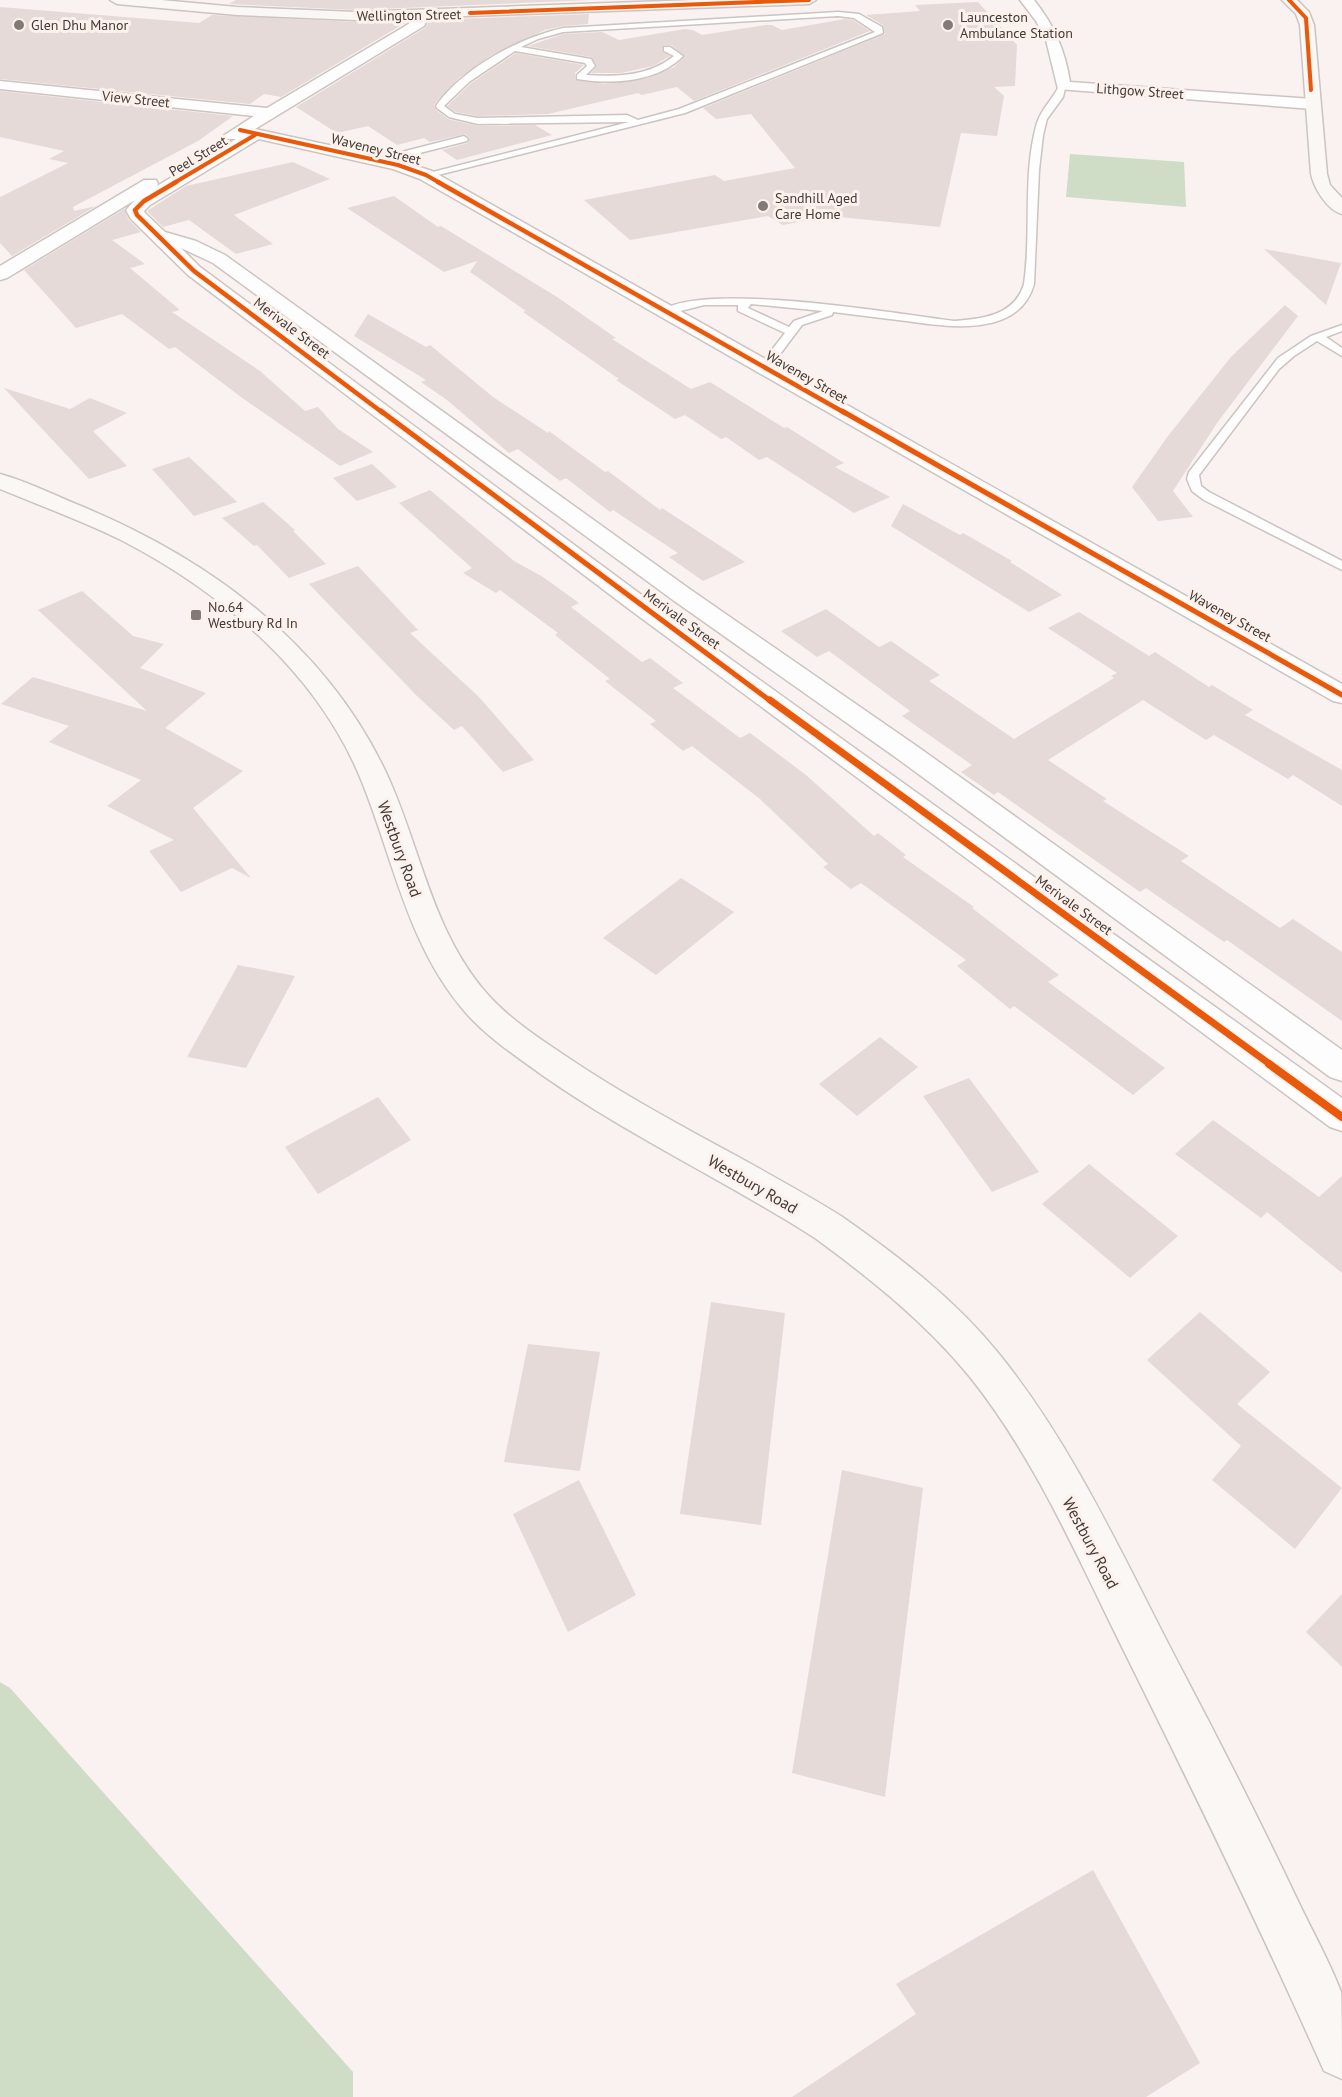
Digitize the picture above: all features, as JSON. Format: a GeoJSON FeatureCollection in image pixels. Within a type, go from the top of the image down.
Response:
{"type":"FeatureCollection","features":[{"type":"Feature","properties":{"kind":"main road","name":"Wellington Street"},"geometry":{"type":"LineString","coordinates":[[117,0],[295,15],[403,15],[422,7],[810,0]]}},
{"type":"Feature","properties":{"kind":"main road"},"geometry":{"type":"LineString","coordinates":[[1289,0],[1306,18],[1312,104],[1322,186],[1342,209]]}},
{"type":"Feature","properties":{"kind":"main road","name":"Westbury Road"},"geometry":{"type":"LineString","coordinates":[[0,481],[128,535],[163,554],[234,603],[260,624],[297,661],[347,727],[374,776],[435,938],[452,971],[477,1005],[574,1081],[806,1214],[864,1252],[909,1289],[951,1329],[995,1379],[1037,1442],[1072,1505],[1196,1744],[1342,2053]]}},
{"type":"Feature","properties":{"kind":"street"},"geometry":{"type":"LineString","coordinates":[[1027,0],[1054,39],[1058,50],[1063,86]]}},
{"type":"Feature","properties":{"kind":"street","name":"Peel Street"},"geometry":{"type":"LineString","coordinates":[[0,274],[248,133],[271,113],[419,23],[422,7]]}},
{"type":"Feature","properties":{"kind":"street","name":"View Street"},"geometry":{"type":"LineString","coordinates":[[0,85],[271,113]]}},
{"type":"Feature","properties":{"kind":"street","name":"Lithgow Street"},"geometry":{"type":"LineString","coordinates":[[1063,86],[1312,104]]}},
{"type":"Feature","properties":{"kind":"street","name":"Waveney Street"},"geometry":{"type":"LineString","coordinates":[[248,133],[413,169],[426,175],[1342,695]]}},
{"type":"Feature","properties":{"kind":"street","name":"Merivale Street"},"geometry":{"type":"LineString","coordinates":[[248,133],[138,205],[137,215],[194,272],[638,604],[1342,1117]]}},
{"type":"Feature","properties":{"kind":"street","name":"Merivale Street"},"geometry":{"type":"LineString","coordinates":[[157,233],[190,244],[219,260],[682,595],[918,760],[1342,1068]]}},
{"type":"Feature","properties":{"kind":"lane"},"geometry":{"type":"LineString","coordinates":[[426,175],[636,122],[708,102],[879,33],[879,29],[856,16],[838,14],[578,29],[539,36],[514,48],[451,92],[440,106],[445,112],[478,121],[627,118],[636,122]]}},
{"type":"Feature","properties":{"kind":"lane"},"geometry":{"type":"LineString","coordinates":[[514,48],[585,59],[591,63],[591,66],[580,77],[599,79],[658,72],[679,56],[667,49]]}},
{"type":"Feature","properties":{"kind":"lane"},"geometry":{"type":"LineString","coordinates":[[665,312],[707,299],[744,303],[751,301],[954,324],[978,323],[1004,314],[1022,301],[1027,292],[1031,262],[1031,218],[1041,122],[1062,94],[1063,86]]}},
{"type":"Feature","properties":{"kind":"lane"},"geometry":{"type":"LineString","coordinates":[[383,162],[393,157],[464,139]]}},
{"type":"Feature","properties":{"kind":"lane"},"geometry":{"type":"LineString","coordinates":[[744,303],[742,309],[791,332]]}},
{"type":"Feature","properties":{"kind":"lane"},"geometry":{"type":"LineString","coordinates":[[764,368],[798,323],[809,318],[844,311]]}},
{"type":"Feature","properties":{"kind":"lane"},"geometry":{"type":"LineString","coordinates":[[1342,328],[1318,337],[1290,352],[1275,367],[1192,475],[1192,483],[1196,490],[1342,566]]}},
{"type":"Feature","properties":{"kind":"lane"},"geometry":{"type":"LineString","coordinates":[[1318,337],[1342,353]]}},
{"type":"Feature","properties":{"kind":"green space"},"geometry":{"type":"Polygon","coordinates":[[[1070,154],[1184,162],[1186,207],[1066,197],[1070,154]]]}},
{"type":"Feature","properties":{"kind":"green space"},"geometry":{"type":"Polygon","coordinates":[[[0,1682],[10,1688],[353,2072],[353,2097],[0,2097],[0,1682]]]}},
{"type":"Feature","properties":{"kind":"building"},"geometry":{"type":"Polygon","coordinates":[[[236,0],[591,0],[355,10],[229,4],[236,0]]]}},
{"type":"Feature","properties":{"kind":"building"},"geometry":{"type":"Polygon","coordinates":[[[978,2],[1017,45],[1015,86],[994,87],[1004,96],[997,136],[961,133],[940,227],[829,216],[783,225],[768,216],[630,240],[584,200],[715,175],[724,181],[795,168],[751,114],[716,119],[703,108],[885,34],[883,25],[866,15],[920,11],[915,5],[978,2]]]}},
{"type":"Feature","properties":{"kind":"building"},"geometry":{"type":"Polygon","coordinates":[[[0,7],[199,23],[212,15],[355,22],[410,20],[281,97],[264,94],[250,104],[0,79],[0,7]]]}},
{"type":"Feature","properties":{"kind":"building"},"geometry":{"type":"Polygon","coordinates":[[[589,14],[588,24],[545,30],[492,55],[459,78],[434,105],[436,110],[448,119],[478,126],[535,125],[552,135],[457,160],[442,150],[468,143],[470,138],[465,134],[430,142],[424,138],[397,145],[368,126],[337,133],[296,107],[425,28],[430,20],[589,14]]]}},
{"type":"Feature","properties":{"kind":"building"},"geometry":{"type":"Polygon","coordinates":[[[845,19],[853,20],[870,31],[694,101],[677,87],[642,95],[638,93],[548,114],[478,116],[456,112],[447,106],[470,84],[516,53],[584,65],[575,73],[575,80],[605,84],[648,78],[674,67],[685,56],[671,45],[664,45],[662,51],[670,56],[653,66],[621,73],[591,73],[597,66],[591,57],[528,46],[563,34],[602,32],[619,40],[685,29],[702,35],[766,25],[782,30],[845,19]]]}},
{"type":"Feature","properties":{"kind":"building"},"geometry":{"type":"Polygon","coordinates":[[[0,91],[233,116],[198,141],[73,207],[74,211],[96,206],[12,256],[0,243],[0,197],[68,163],[49,159],[64,151],[0,137],[0,91]]]}},
{"type":"Feature","properties":{"kind":"building"},"geometry":{"type":"Polygon","coordinates":[[[293,162],[330,179],[234,215],[273,244],[236,254],[189,220],[163,227],[147,211],[186,186],[293,162]]]}},
{"type":"Feature","properties":{"kind":"building"},"geometry":{"type":"Polygon","coordinates":[[[394,196],[438,227],[441,226],[557,297],[616,338],[612,339],[691,389],[710,382],[844,463],[835,467],[890,497],[854,513],[767,457],[759,460],[726,437],[721,439],[685,415],[675,419],[616,380],[619,379],[470,272],[477,261],[444,272],[347,208],[394,196]]]}},
{"type":"Feature","properties":{"kind":"building"},"geometry":{"type":"Polygon","coordinates":[[[124,209],[129,220],[141,232],[112,240],[145,264],[130,268],[180,310],[172,312],[260,371],[305,411],[318,407],[338,429],[373,452],[340,466],[241,397],[175,347],[169,349],[122,314],[76,328],[24,270],[124,209]]]}},
{"type":"Feature","properties":{"kind":"building"},"geometry":{"type":"Polygon","coordinates":[[[1264,249],[1341,263],[1326,305],[1264,249]]]}},
{"type":"Feature","properties":{"kind":"building"},"geometry":{"type":"Polygon","coordinates":[[[1285,305],[1298,316],[1217,423],[1173,491],[1193,517],[1158,521],[1132,487],[1168,436],[1231,357],[1285,305]]]}},
{"type":"Feature","properties":{"kind":"building"},"geometry":{"type":"Polygon","coordinates":[[[368,314],[426,347],[430,345],[493,397],[548,433],[549,431],[660,510],[662,508],[745,562],[703,581],[669,557],[678,553],[613,510],[610,512],[566,478],[560,481],[518,449],[509,453],[447,400],[421,382],[426,380],[354,336],[368,314]]]}},
{"type":"Feature","properties":{"kind":"building"},"geometry":{"type":"Polygon","coordinates":[[[4,388],[70,409],[90,398],[127,413],[93,431],[127,466],[89,479],[4,388]]]}},
{"type":"Feature","properties":{"kind":"building"},"geometry":{"type":"Polygon","coordinates":[[[189,457],[237,502],[194,516],[152,469],[189,457]]]}},
{"type":"Feature","properties":{"kind":"building"},"geometry":{"type":"Polygon","coordinates":[[[372,464],[397,487],[357,501],[333,478],[372,464]]]}},
{"type":"Feature","properties":{"kind":"building"},"geometry":{"type":"Polygon","coordinates":[[[430,490],[514,561],[543,577],[579,603],[571,607],[642,662],[650,658],[683,683],[673,688],[740,738],[750,733],[806,775],[874,836],[878,833],[906,855],[903,857],[974,907],[972,908],[1059,975],[1048,982],[1165,1068],[1133,1095],[1014,1006],[1010,1009],[957,966],[966,960],[861,883],[851,889],[823,867],[828,864],[760,799],[692,746],[683,751],[650,724],[656,721],[605,681],[610,679],[555,635],[558,633],[500,590],[496,593],[463,573],[472,568],[399,503],[430,490]]]}},
{"type":"Feature","properties":{"kind":"building"},"geometry":{"type":"Polygon","coordinates":[[[263,502],[295,530],[293,531],[326,564],[289,578],[257,545],[254,546],[222,518],[263,502]]]}},
{"type":"Feature","properties":{"kind":"building"},"geometry":{"type":"Polygon","coordinates":[[[903,504],[960,535],[963,533],[1012,561],[1010,562],[1062,595],[1029,612],[891,526],[903,504]]]}},
{"type":"Feature","properties":{"kind":"building"},"geometry":{"type":"Polygon","coordinates":[[[358,566],[418,630],[410,633],[479,697],[534,760],[503,772],[462,726],[454,730],[417,696],[309,584],[358,566]]]}},
{"type":"Feature","properties":{"kind":"building"},"geometry":{"type":"Polygon","coordinates":[[[82,591],[133,636],[164,644],[140,668],[206,693],[165,728],[243,771],[193,808],[251,878],[232,868],[181,892],[149,851],[174,840],[107,806],[141,780],[49,742],[69,726],[1,704],[33,677],[147,711],[38,610],[82,591]]]}},
{"type":"Feature","properties":{"kind":"building"},"geometry":{"type":"Polygon","coordinates":[[[826,609],[879,647],[891,641],[940,675],[929,681],[1014,739],[1114,678],[1111,676],[1117,673],[1048,628],[1079,612],[1149,656],[1155,652],[1209,687],[1212,685],[1253,710],[1245,715],[1342,770],[1342,806],[1293,775],[1288,779],[1214,735],[1206,740],[1143,700],[1048,760],[1107,799],[1103,801],[1189,856],[1181,861],[1280,928],[1293,919],[1342,952],[1342,1021],[1227,940],[1224,942],[1146,888],[1140,892],[998,792],[994,795],[961,772],[972,765],[902,716],[910,711],[829,651],[817,657],[781,631],[826,609]]]}},
{"type":"Feature","properties":{"kind":"building"},"geometry":{"type":"Polygon","coordinates":[[[681,878],[734,912],[656,975],[603,938],[681,878]]]}},
{"type":"Feature","properties":{"kind":"building"},"geometry":{"type":"Polygon","coordinates":[[[238,965],[295,976],[246,1068],[187,1057],[238,965]]]}},
{"type":"Feature","properties":{"kind":"building"},"geometry":{"type":"Polygon","coordinates":[[[880,1037],[918,1067],[857,1116],[819,1084],[880,1037]]]}},
{"type":"Feature","properties":{"kind":"building"},"geometry":{"type":"Polygon","coordinates":[[[969,1078],[1039,1172],[992,1192],[923,1096],[969,1078]]]}},
{"type":"Feature","properties":{"kind":"building"},"geometry":{"type":"Polygon","coordinates":[[[378,1097],[411,1140],[318,1194],[285,1147],[378,1097]]]}},
{"type":"Feature","properties":{"kind":"building"},"geometry":{"type":"Polygon","coordinates":[[[1213,1120],[1319,1197],[1342,1176],[1342,1273],[1267,1212],[1261,1218],[1175,1154],[1213,1120]]]}},
{"type":"Feature","properties":{"kind":"building"},"geometry":{"type":"Polygon","coordinates":[[[1089,1164],[1178,1236],[1130,1278],[1042,1204],[1089,1164]]]}},
{"type":"Feature","properties":{"kind":"building"},"geometry":{"type":"Polygon","coordinates":[[[711,1302],[785,1313],[761,1525],[680,1514],[711,1302]]]}},
{"type":"Feature","properties":{"kind":"building"},"geometry":{"type":"Polygon","coordinates":[[[1200,1312],[1270,1372],[1237,1404],[1342,1488],[1295,1549],[1212,1480],[1241,1446],[1147,1360],[1200,1312]]]}},
{"type":"Feature","properties":{"kind":"building"},"geometry":{"type":"Polygon","coordinates":[[[528,1344],[600,1352],[580,1471],[504,1462],[528,1344]]]}},
{"type":"Feature","properties":{"kind":"building"},"geometry":{"type":"Polygon","coordinates":[[[842,1470],[923,1488],[885,1797],[792,1773],[842,1470]]]}},
{"type":"Feature","properties":{"kind":"building"},"geometry":{"type":"Polygon","coordinates":[[[579,1480],[636,1595],[568,1632],[513,1514],[579,1480]]]}},
{"type":"Feature","properties":{"kind":"building"},"geometry":{"type":"Polygon","coordinates":[[[1342,1594],[1342,1667],[1306,1632],[1342,1594]]]}},
{"type":"Feature","properties":{"kind":"building"},"geometry":{"type":"Polygon","coordinates":[[[1093,1870],[1200,2063],[1146,2097],[792,2097],[916,2014],[896,1984],[1093,1870]]]}},
{"type":"Feature","properties":{"kind":"cycle path"},"geometry":{"type":"LineString","coordinates":[[470,13],[809,0]]}},
{"type":"Feature","properties":{"kind":"cycle path"},"geometry":{"type":"LineString","coordinates":[[1289,0],[1306,18],[1311,90]]}},
{"type":"Feature","properties":{"kind":"cycle path"},"geometry":{"type":"LineString","coordinates":[[240,130],[398,165],[426,175],[1342,695]]}},
{"type":"Feature","properties":{"kind":"cycle path"},"geometry":{"type":"LineString","coordinates":[[255,135],[144,201],[135,210],[137,215],[194,271],[638,604],[1342,1117]]}},
{"type":"Feature","properties":{"kind":"place","name":"Glen Dhu Manor"},"geometry":{"type":"Point","coordinates":[19,25]}},
{"type":"Feature","properties":{"kind":"place","name":"Launceston Ambulance Station"},"geometry":{"type":"Point","coordinates":[948,25]}},
{"type":"Feature","properties":{"kind":"place","name":"Sandhill Aged Care Home"},"geometry":{"type":"Point","coordinates":[763,206]}},
{"type":"Feature","properties":{"kind":"place","name":"No.64 Westbury Rd In"},"geometry":{"type":"Point","coordinates":[196,615]}}]}
